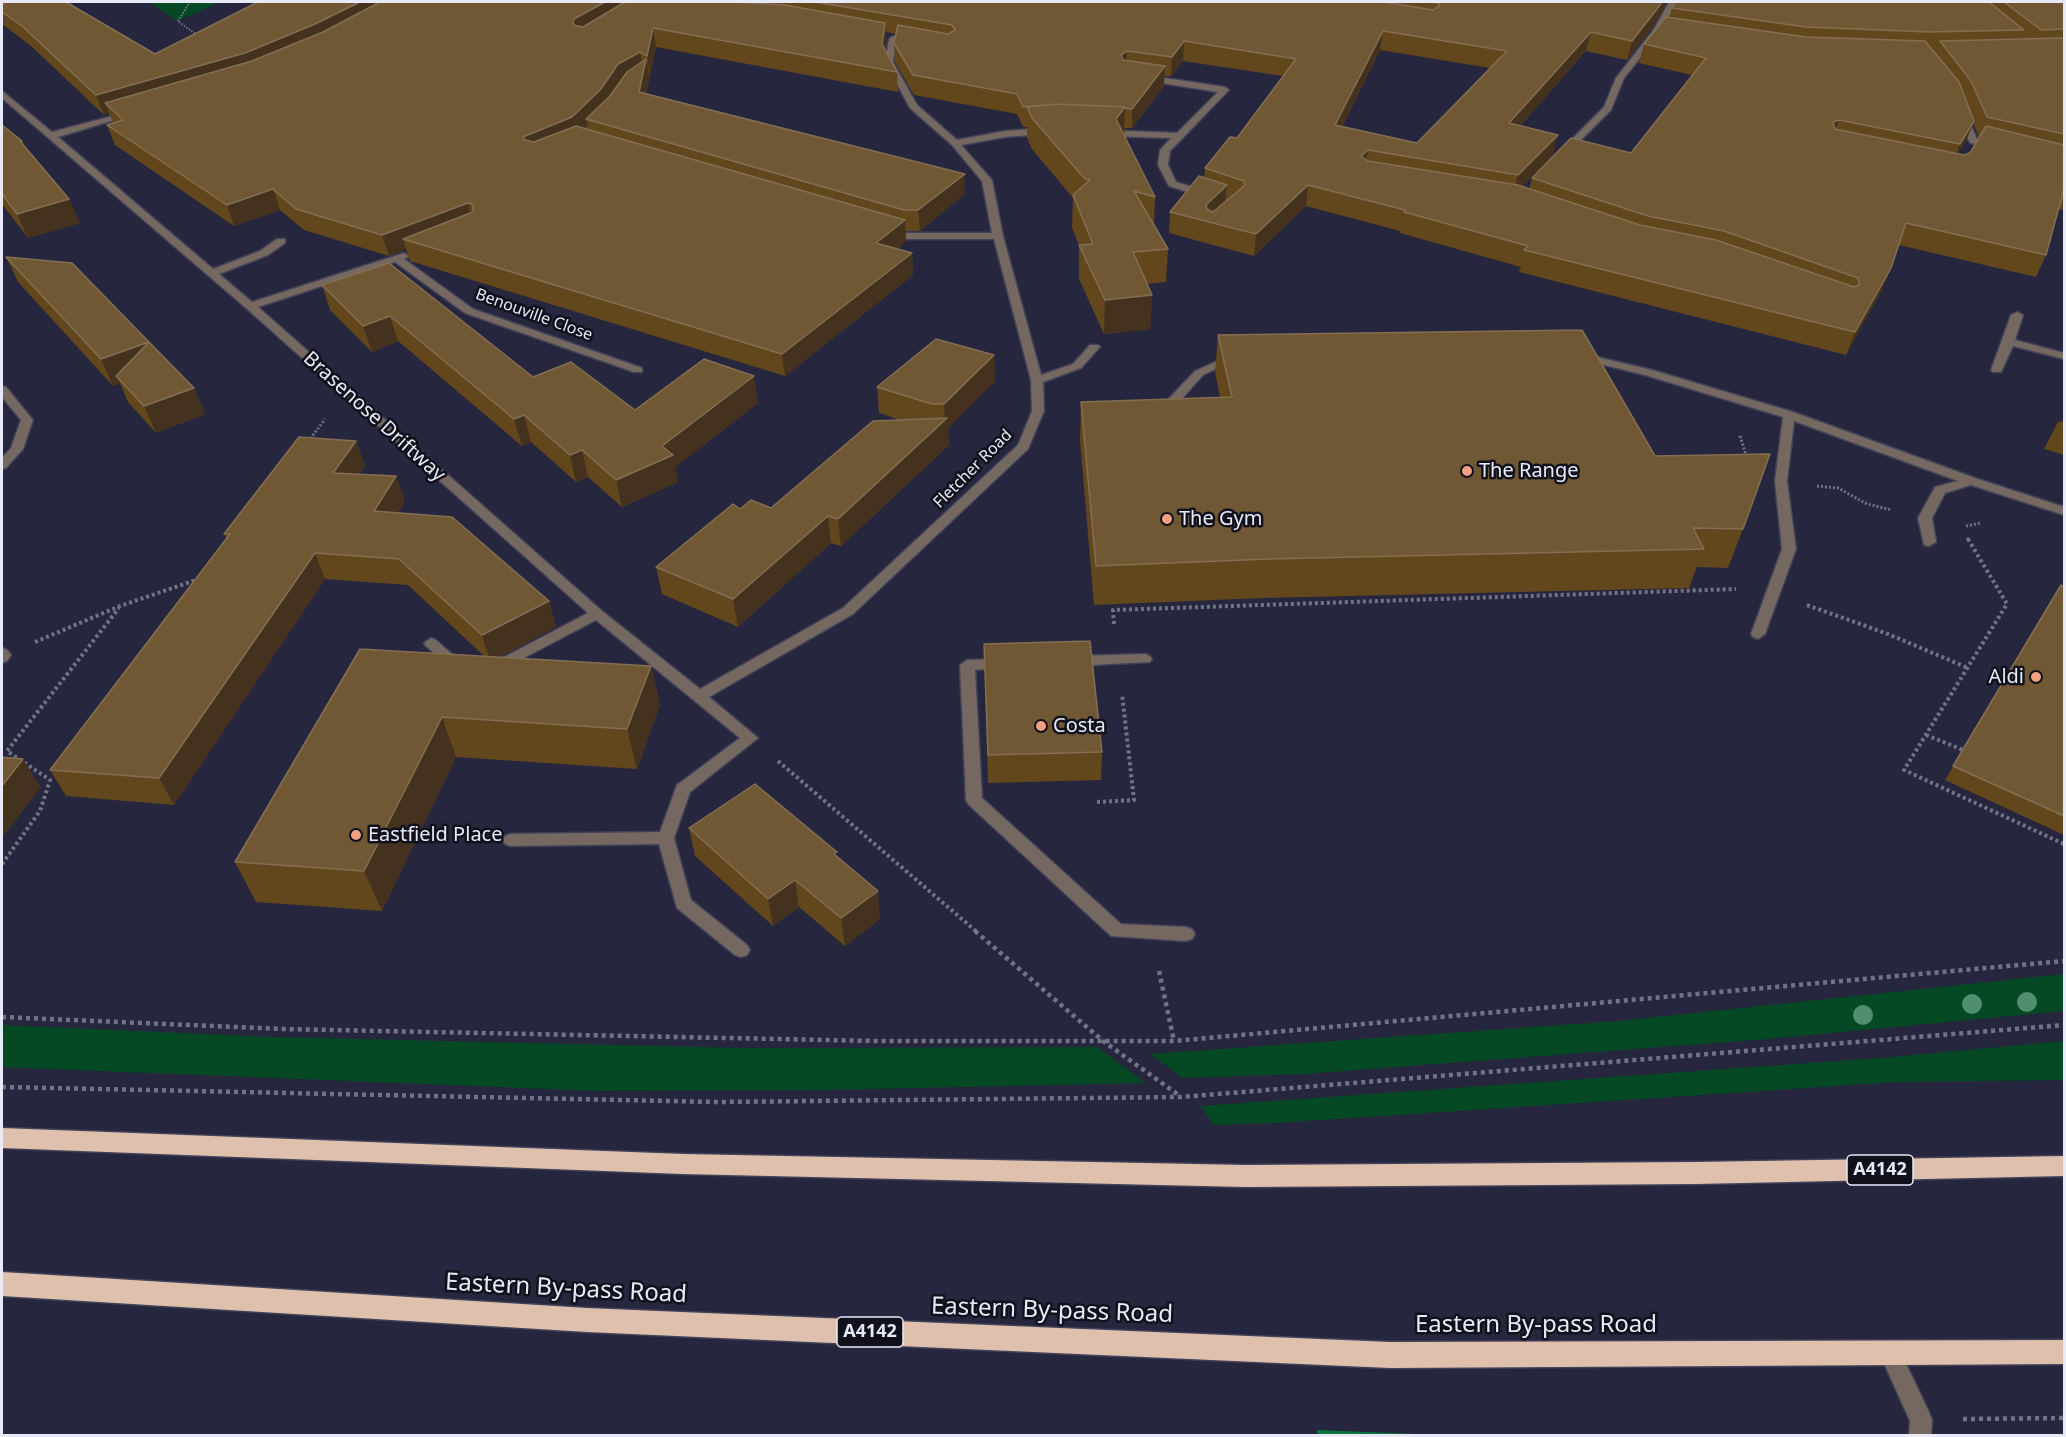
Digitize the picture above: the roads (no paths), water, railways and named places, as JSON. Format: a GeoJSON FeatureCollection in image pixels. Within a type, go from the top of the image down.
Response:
{"type":"FeatureCollection","features":[{"type":"Feature","properties":{"kind":"highway","name":"A4142"},"geometry":{"type":"LineString","coordinates":[[2,1138],[682,1164],[1233,1176],[1696,1173],[2064,1166]]}},
{"type":"Feature","properties":{"kind":"highway","name":"Eastern By-pass Road"},"geometry":{"type":"LineString","coordinates":[[2,1284],[587,1320],[1390,1354],[2064,1352]]}},
{"type":"Feature","properties":{"kind":"street"},"geometry":{"type":"LineString","coordinates":[[1558,159],[1608,108],[1620,78],[1658,30],[1673,2]]}},
{"type":"Feature","properties":{"kind":"street"},"geometry":{"type":"LineString","coordinates":[[1658,30],[1670,31]]}},
{"type":"Feature","properties":{"kind":"street","name":"Fletcher Road"},"geometry":{"type":"LineString","coordinates":[[698,697],[848,611],[1024,446],[1038,411],[1037,380],[998,236],[987,180],[954,143],[913,106],[889,62],[894,39]]}},
{"type":"Feature","properties":{"kind":"street"},"geometry":{"type":"LineString","coordinates":[[1137,76],[1225,90],[1165,150],[1163,165],[1172,184],[1236,204],[1220,220]]}},
{"type":"Feature","properties":{"kind":"street","name":"Brasenose Driftway"},"geometry":{"type":"LineString","coordinates":[[2,94],[250,306],[597,614],[750,738],[683,789],[666,838]]}},
{"type":"Feature","properties":{"kind":"street"},"geometry":{"type":"LineString","coordinates":[[1957,101],[1972,141],[1967,151]]}},
{"type":"Feature","properties":{"kind":"street"},"geometry":{"type":"LineString","coordinates":[[50,136],[141,109]]}},
{"type":"Feature","properties":{"kind":"street"},"geometry":{"type":"LineString","coordinates":[[954,143],[1005,134],[1057,130]]}},
{"type":"Feature","properties":{"kind":"street"},"geometry":{"type":"LineString","coordinates":[[1100,132],[1180,136]]}},
{"type":"Feature","properties":{"kind":"street"},"geometry":{"type":"LineString","coordinates":[[1972,141],[2007,149]]}},
{"type":"Feature","properties":{"kind":"street"},"geometry":{"type":"LineString","coordinates":[[882,230],[904,236],[998,236]]}},
{"type":"Feature","properties":{"kind":"street"},"geometry":{"type":"LineString","coordinates":[[211,273],[264,253],[281,241]]}},
{"type":"Feature","properties":{"kind":"street"},"geometry":{"type":"LineString","coordinates":[[250,306],[419,250]]}},
{"type":"Feature","properties":{"kind":"street","name":"Benouville Close"},"geometry":{"type":"LineString","coordinates":[[397,258],[469,311],[638,370]]}},
{"type":"Feature","properties":{"kind":"street"},"geometry":{"type":"LineString","coordinates":[[1997,370],[2017,315]]}},
{"type":"Feature","properties":{"kind":"street"},"geometry":{"type":"LineString","coordinates":[[2009,342],[2064,356]]}},
{"type":"Feature","properties":{"kind":"street"},"geometry":{"type":"LineString","coordinates":[[1037,380],[1077,366],[1095,347]]}},
{"type":"Feature","properties":{"kind":"street"},"geometry":{"type":"LineString","coordinates":[[1166,409],[1199,373],[1248,350]]}},
{"type":"Feature","properties":{"kind":"street"},"geometry":{"type":"LineString","coordinates":[[1564,352],[1648,372],[1789,415],[1971,481],[2064,511]]}},
{"type":"Feature","properties":{"kind":"street"},"geometry":{"type":"LineString","coordinates":[[2,390],[27,420],[17,449],[2,465]]}},
{"type":"Feature","properties":{"kind":"street"},"geometry":{"type":"LineString","coordinates":[[1758,634],[1789,549],[1781,481],[1789,415]]}},
{"type":"Feature","properties":{"kind":"street"},"geometry":{"type":"LineString","coordinates":[[1929,542],[1925,518],[1940,490],[1971,481]]}},
{"type":"Feature","properties":{"kind":"street"},"geometry":{"type":"LineString","coordinates":[[430,643],[478,676],[597,614]]}},
{"type":"Feature","properties":{"kind":"street"},"geometry":{"type":"LineString","coordinates":[[1060,662],[1145,659]]}},
{"type":"Feature","properties":{"kind":"street"},"geometry":{"type":"LineString","coordinates":[[1025,663],[967,665],[974,800],[1117,931],[1186,934]]}},
{"type":"Feature","properties":{"kind":"street"},"geometry":{"type":"LineString","coordinates":[[512,840],[666,838],[683,903],[741,950]]}},
{"type":"Feature","properties":{"kind":"street"},"geometry":{"type":"LineString","coordinates":[[1890,1352],[1921,1428]]}},
{"type":"Feature","properties":{"kind":"place","name":"The Range"},"geometry":{"type":"Point","coordinates":[1467,471]}},
{"type":"Feature","properties":{"kind":"place","name":"The Gym"},"geometry":{"type":"Point","coordinates":[1167,519]}},
{"type":"Feature","properties":{"kind":"place","name":"Aldi"},"geometry":{"type":"Point","coordinates":[2036,677]}},
{"type":"Feature","properties":{"kind":"place","name":"Costa"},"geometry":{"type":"Point","coordinates":[1041,726]}},
{"type":"Feature","properties":{"kind":"place","name":"Eastfield Place"},"geometry":{"type":"Point","coordinates":[356,835]}}]}
